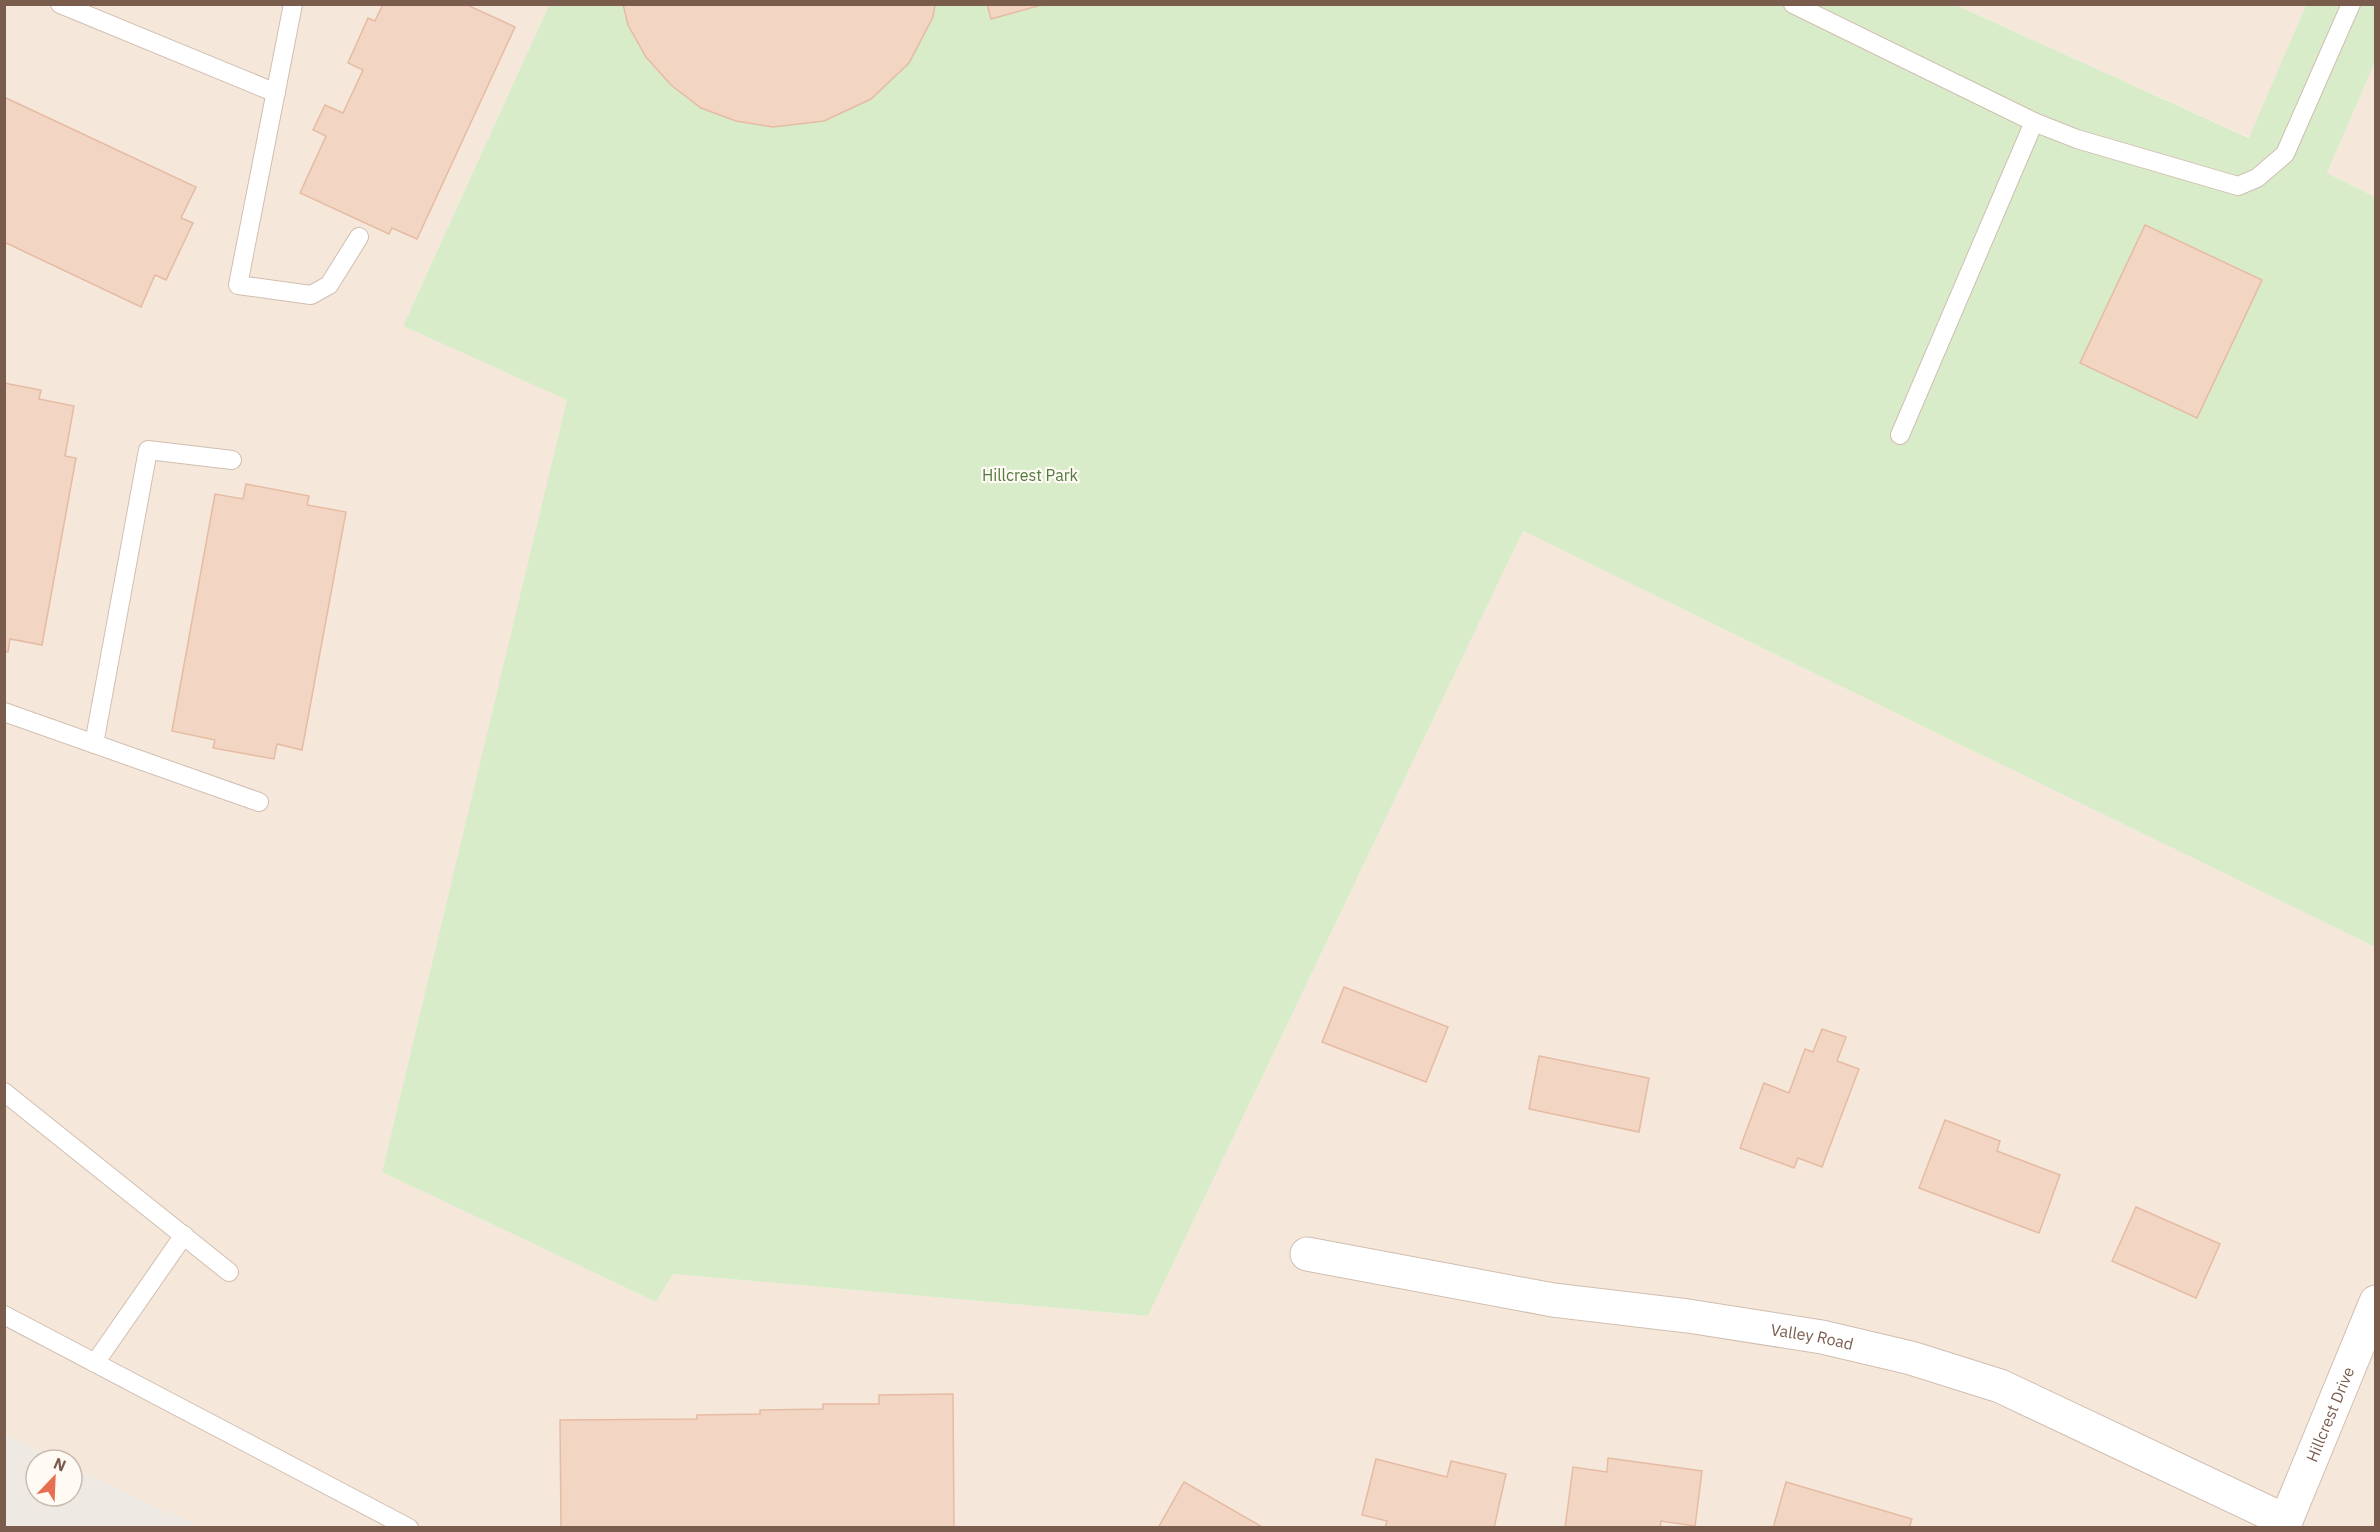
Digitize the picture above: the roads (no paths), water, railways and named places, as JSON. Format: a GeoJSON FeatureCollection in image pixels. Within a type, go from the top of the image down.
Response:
{"type":"FeatureCollection","features":[{"type":"Feature","properties":{"kind":"street","name":"Valley Road"},"geometry":{"type":"LineString","coordinates":[[1307,1254],[1552,1300],[1688,1316],[1822,1337],[1911,1358],[2000,1386],[2284,1524]]}},
{"type":"Feature","properties":{"kind":"street","name":"Hillcrest Drive"},"geometry":{"type":"LineString","coordinates":[[2284,1524],[2376,1302]]}},
{"type":"Feature","properties":{"kind":"lane"},"geometry":{"type":"LineString","coordinates":[[60,4],[276,93]]}},
{"type":"Feature","properties":{"kind":"lane"},"geometry":{"type":"LineString","coordinates":[[293,4],[238,285],[311,295],[329,285],[358,237]]}},
{"type":"Feature","properties":{"kind":"lane"},"geometry":{"type":"LineString","coordinates":[[1793,4],[2034,122],[2077,139],[2238,186],[2257,178],[2285,154],[2351,4]]}},
{"type":"Feature","properties":{"kind":"lane"},"geometry":{"type":"LineString","coordinates":[[1899,435],[2034,122]]}},
{"type":"Feature","properties":{"kind":"lane"},"geometry":{"type":"LineString","coordinates":[[94,744],[148,450],[232,460]]}},
{"type":"Feature","properties":{"kind":"lane"},"geometry":{"type":"LineString","coordinates":[[4,712],[259,802]]}},
{"type":"Feature","properties":{"kind":"lane"},"geometry":{"type":"LineString","coordinates":[[4,1092],[229,1272]]}},
{"type":"Feature","properties":{"kind":"lane"},"geometry":{"type":"LineString","coordinates":[[95,1363],[184,1235]]}},
{"type":"Feature","properties":{"kind":"lane"},"geometry":{"type":"LineString","coordinates":[[4,1315],[409,1527]]}},
{"type":"Feature","properties":{"kind":"park label","name":"Hillcrest Park"},"geometry":{"type":"Point","coordinates":[1030,475]}}]}
